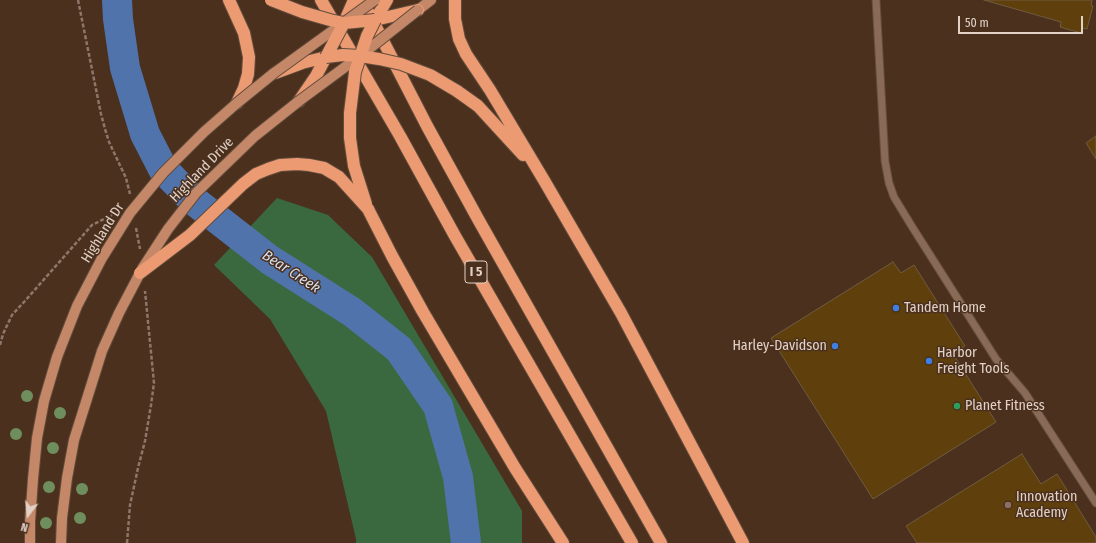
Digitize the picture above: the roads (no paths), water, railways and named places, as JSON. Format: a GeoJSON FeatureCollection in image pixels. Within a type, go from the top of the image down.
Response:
{"type":"FeatureCollection","features":[{"type":"Feature","properties":{"kind":"highway"},"geometry":{"type":"LineString","coordinates":[[228,0],[244,33],[250,57],[248,74],[244,88],[237,103]]}},
{"type":"Feature","properties":{"kind":"highway"},"geometry":{"type":"LineString","coordinates":[[272,0],[302,12],[330,20],[344,22],[375,20],[418,10]]}},
{"type":"Feature","properties":{"kind":"highway","name":"I 5"},"geometry":{"type":"LineString","coordinates":[[321,0],[632,543]]}},
{"type":"Feature","properties":{"kind":"highway"},"geometry":{"type":"LineString","coordinates":[[299,101],[326,58],[354,0]]}},
{"type":"Feature","properties":{"kind":"highway","name":"I 5"},"geometry":{"type":"LineString","coordinates":[[362,0],[427,126],[478,219],[661,543]]}},
{"type":"Feature","properties":{"kind":"highway"},"geometry":{"type":"LineString","coordinates":[[387,0],[367,36],[355,72],[350,113],[350,138],[354,166],[368,209],[423,312],[515,468],[563,543]]}},
{"type":"Feature","properties":{"kind":"highway"},"geometry":{"type":"LineString","coordinates":[[455,0],[455,19],[459,39],[466,54],[490,90],[546,182],[621,314],[743,543]]}},
{"type":"Feature","properties":{"kind":"highway"},"geometry":{"type":"LineString","coordinates":[[274,73],[302,63],[343,55],[379,58],[401,64],[430,75],[457,91],[478,106],[546,182]]}},
{"type":"Feature","properties":{"kind":"highway"},"geometry":{"type":"LineString","coordinates":[[140,273],[190,235],[242,184],[256,174],[280,165],[297,164],[324,168],[339,176],[368,209]]}},
{"type":"Feature","properties":{"kind":"main road","name":"Highland Dr"},"geometry":{"type":"LineString","coordinates":[[30,543],[37,438],[44,401],[57,357],[77,306],[102,258],[130,213],[163,173],[204,132],[237,103],[274,73],[374,0]]}},
{"type":"Feature","properties":{"kind":"main road"},"geometry":{"type":"LineString","coordinates":[[299,101],[360,56],[431,0]]}},
{"type":"Feature","properties":{"kind":"main road","name":"Highland Drive"},"geometry":{"type":"LineString","coordinates":[[140,273],[168,229],[196,193],[255,136],[299,101]]}},
{"type":"Feature","properties":{"kind":"main road"},"geometry":{"type":"LineString","coordinates":[[61,543],[62,518],[67,478],[74,440],[102,351],[119,313],[140,273]]}},
{"type":"Feature","properties":{"kind":"lane"},"geometry":{"type":"LineString","coordinates":[[876,0],[885,161],[889,182],[894,197],[996,360],[1025,393],[1096,503]]}},
{"type":"Feature","properties":{"kind":"waterway","name":"Bear Creek"},"geometry":{"type":"LineString","coordinates":[[117,0],[118,19],[125,68],[145,134],[163,169],[193,200],[270,260],[352,312],[399,349],[438,406],[458,477],[466,543]]}},
{"type":"Feature","properties":{"kind":"place","name":"Tandem Home"},"geometry":{"type":"Point","coordinates":[896,308]}},
{"type":"Feature","properties":{"kind":"place","name":"Harley-Davidson"},"geometry":{"type":"Point","coordinates":[835,346]}},
{"type":"Feature","properties":{"kind":"place","name":"Harbor Freight Tools"},"geometry":{"type":"Point","coordinates":[929,361]}},
{"type":"Feature","properties":{"kind":"place","name":"Planet Fitness"},"geometry":{"type":"Point","coordinates":[957,406]}},
{"type":"Feature","properties":{"kind":"place","name":"Innovation Academy"},"geometry":{"type":"Point","coordinates":[1008,505]}}]}
